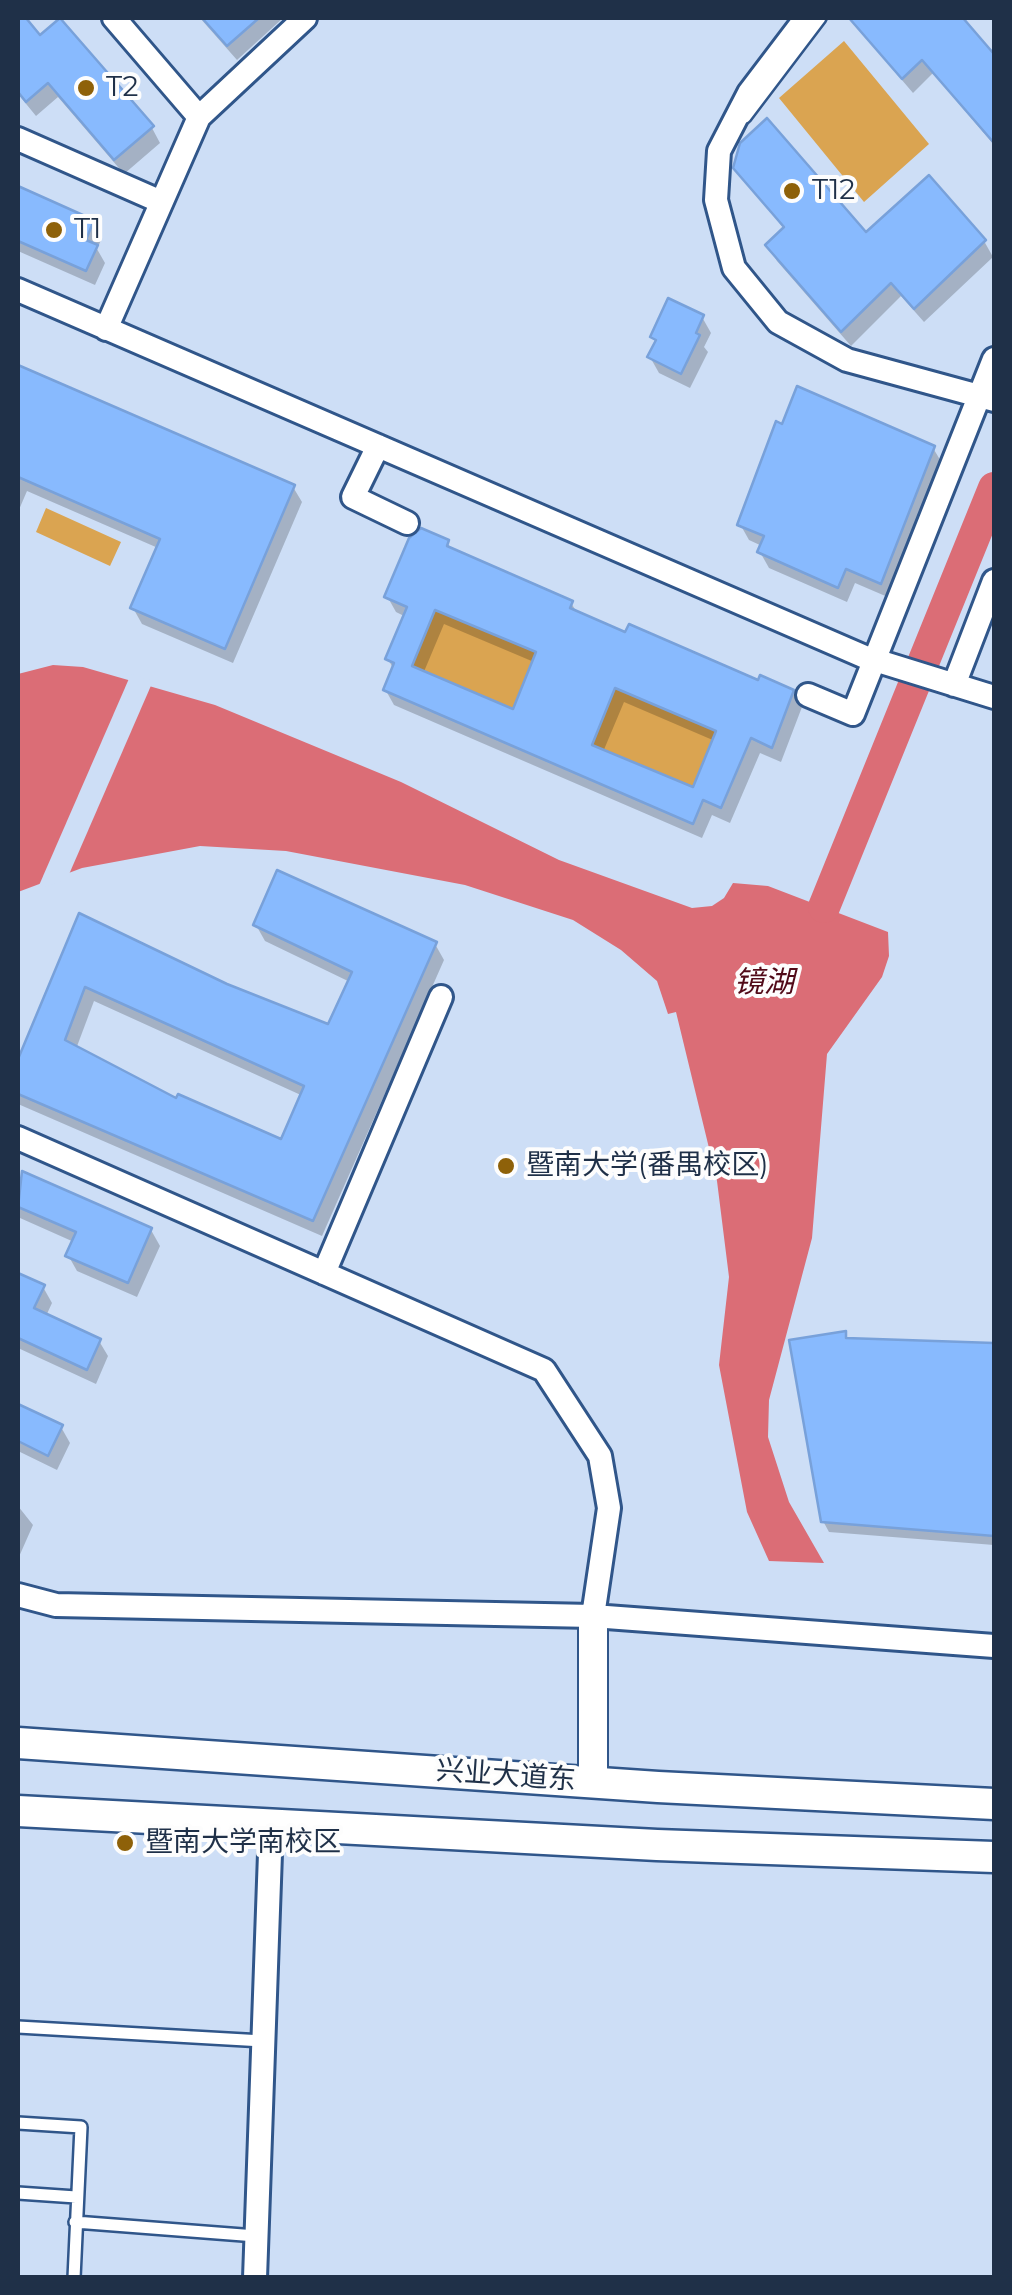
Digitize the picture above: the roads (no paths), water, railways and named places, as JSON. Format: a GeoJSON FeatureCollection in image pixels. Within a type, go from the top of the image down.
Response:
{"type":"FeatureCollection","features":[{"type":"Feature","properties":{"kind":"main road","name":"兴业大道东"},"geometry":{"type":"LineString","coordinates":[[18,1743],[593,1782],[994,1804]]}},
{"type":"Feature","properties":{"kind":"main road"},"geometry":{"type":"LineString","coordinates":[[18,1811],[994,1857]]}},
{"type":"Feature","properties":{"kind":"street"},"geometry":{"type":"LineString","coordinates":[[114,18],[199,117]]}},
{"type":"Feature","properties":{"kind":"street"},"geometry":{"type":"LineString","coordinates":[[106,328],[199,117],[305,18]]}},
{"type":"Feature","properties":{"kind":"street"},"geometry":{"type":"LineString","coordinates":[[806,18],[749,93],[720,151],[716,200],[734,268],[778,322],[847,360],[988,398]]}},
{"type":"Feature","properties":{"kind":"street"},"geometry":{"type":"LineString","coordinates":[[18,139],[160,201]]}},
{"type":"Feature","properties":{"kind":"street"},"geometry":{"type":"LineString","coordinates":[[18,290],[886,665],[994,698]]}},
{"type":"Feature","properties":{"kind":"street"},"geometry":{"type":"LineString","coordinates":[[808,694],[853,714],[886,665],[988,398],[994,359]]}},
{"type":"Feature","properties":{"kind":"street"},"geometry":{"type":"LineString","coordinates":[[378,446],[354,497],[406,524]]}},
{"type":"Feature","properties":{"kind":"street"},"geometry":{"type":"LineString","coordinates":[[954,686],[994,581]]}},
{"type":"Feature","properties":{"kind":"street"},"geometry":{"type":"LineString","coordinates":[[324,1273],[441,997]]}},
{"type":"Feature","properties":{"kind":"street"},"geometry":{"type":"LineString","coordinates":[[18,1138],[544,1370],[600,1456],[609,1508],[593,1616],[593,1782]]}},
{"type":"Feature","properties":{"kind":"street"},"geometry":{"type":"LineString","coordinates":[[18,1595],[56,1605],[593,1616],[994,1646]]}},
{"type":"Feature","properties":{"kind":"street"},"geometry":{"type":"LineString","coordinates":[[254,2278],[271,1825]]}},
{"type":"Feature","properties":{"kind":"lane"},"geometry":{"type":"LineString","coordinates":[[728,134],[761,102],[820,18]]}},
{"type":"Feature","properties":{"kind":"lane"},"geometry":{"type":"LineString","coordinates":[[18,2027],[264,2040]]}},
{"type":"Feature","properties":{"kind":"lane"},"geometry":{"type":"LineString","coordinates":[[18,2123],[81,2127],[74,2278]]}},
{"type":"Feature","properties":{"kind":"lane"},"geometry":{"type":"LineString","coordinates":[[18,2193],[76,2197]]}},
{"type":"Feature","properties":{"kind":"lane"},"geometry":{"type":"LineString","coordinates":[[76,2222],[256,2236]]}},
{"type":"Feature","properties":{"kind":"water","name":"镜湖"},"geometry":{"type":"Polygon","coordinates":[[[53,665],[83,667],[215,705],[401,782],[559,860],[692,908],[712,906],[724,898],[733,883],[768,886],[888,932],[889,956],[882,977],[827,1054],[812,1238],[769,1400],[768,1437],[789,1502],[824,1563],[769,1561],[747,1512],[719,1365],[729,1277],[717,1181],[676,1012],[668,1014],[657,981],[621,950],[573,920],[465,885],[286,851],[200,846],[82,868],[18,892],[18,674],[53,665]]]}},
{"type":"Feature","properties":{"kind":"waterway"},"geometry":{"type":"LineString","coordinates":[[824,907],[994,488]]}},
{"type":"Feature","properties":{"kind":"place","name":"T2"},"geometry":{"type":"Point","coordinates":[86,88]}},
{"type":"Feature","properties":{"kind":"place","name":"T12"},"geometry":{"type":"Point","coordinates":[792,191]}},
{"type":"Feature","properties":{"kind":"place","name":"T1"},"geometry":{"type":"Point","coordinates":[54,230]}},
{"type":"Feature","properties":{"kind":"place","name":"暨南大学(番禺校区)"},"geometry":{"type":"Point","coordinates":[506,1166]}},
{"type":"Feature","properties":{"kind":"place","name":"暨南大学南校区"},"geometry":{"type":"Point","coordinates":[125,1843]}}]}
